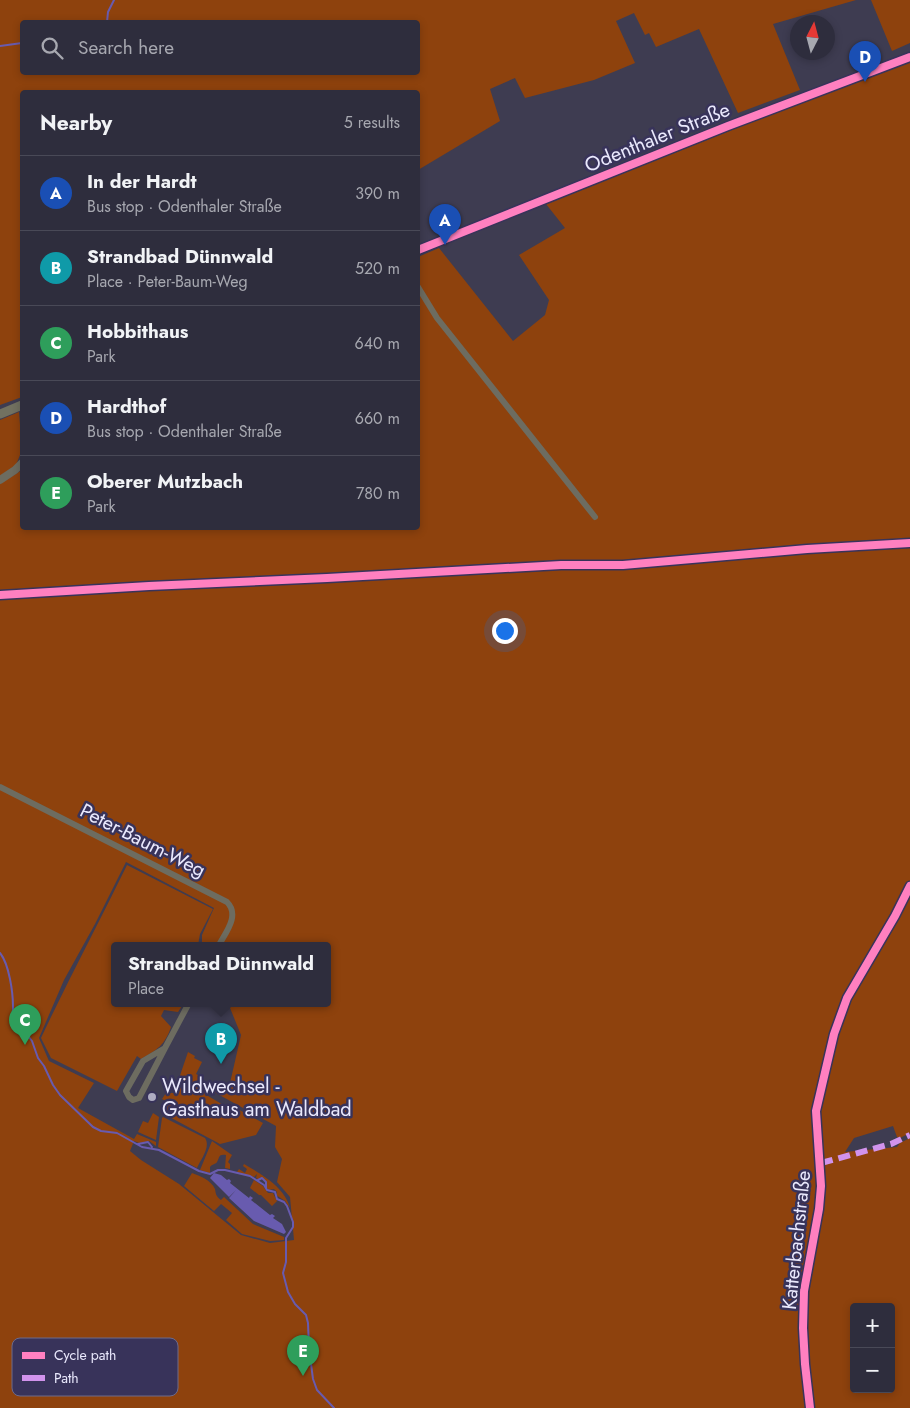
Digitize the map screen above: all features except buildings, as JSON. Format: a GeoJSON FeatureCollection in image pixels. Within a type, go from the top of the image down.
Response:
{"type":"FeatureCollection","features":[{"type":"Feature","properties":{"kind":"main road","name":"Odenthaler Straße"},"geometry":{"type":"LineString","coordinates":[[420,249],[728,126],[910,57]]}},
{"type":"Feature","properties":{"kind":"main road"},"geometry":{"type":"LineString","coordinates":[[0,414],[20,409]]}},
{"type":"Feature","properties":{"kind":"street"},"geometry":{"type":"LineString","coordinates":[[420,290],[436,318],[595,517]]}},
{"type":"Feature","properties":{"kind":"street"},"geometry":{"type":"LineString","coordinates":[[0,480],[20,465]]}},
{"type":"Feature","properties":{"kind":"street","name":"Peter-Baum-Weg"},"geometry":{"type":"LineString","coordinates":[[0,787],[227,902],[232,907],[233,916],[220,942]]}},
{"type":"Feature","properties":{"kind":"street","name":"Katterbachstraße"},"geometry":{"type":"LineString","coordinates":[[810,1408],[803,1328],[804,1291],[819,1209],[821,1186],[816,1111],[841,1012],[910,886]]}},
{"type":"Feature","properties":{"kind":"street"},"geometry":{"type":"LineString","coordinates":[[165,1048],[143,1061],[126,1091],[133,1100],[139,1098],[187,1007]]}},
{"type":"Feature","properties":{"kind":"shaded area"},"geometry":{"type":"Polygon","coordinates":[[[0,0],[856,0],[804,15],[790,15],[790,19],[773,24],[800,90],[738,113],[699,29],[656,47],[649,33],[645,35],[634,13],[616,21],[635,63],[594,80],[525,98],[515,78],[490,89],[500,121],[420,169],[420,90],[20,90],[20,398],[0,405],[0,0]]]}},
{"type":"Feature","properties":{"kind":"shaded area"},"geometry":{"type":"Polygon","coordinates":[[[871,0],[910,0],[910,43],[892,51],[871,0]]]}},
{"type":"Feature","properties":{"kind":"shaded area"},"geometry":{"type":"Polygon","coordinates":[[[910,59],[910,1133],[900,1138],[897,1137],[893,1126],[854,1138],[845,1152],[897,1147],[900,1143],[910,1138],[910,1408],[0,1408],[0,484],[20,471],[20,530],[420,530],[420,256],[439,248],[513,341],[545,315],[549,300],[519,255],[565,228],[546,204],[910,59]],[[126,862],[64,980],[39,1038],[49,1061],[94,1083],[78,1108],[134,1139],[137,1134],[156,1142],[156,1146],[149,1141],[139,1143],[134,1141],[130,1151],[141,1160],[179,1184],[241,1235],[270,1243],[294,1240],[290,1197],[277,1182],[282,1159],[275,1147],[276,1126],[212,1091],[230,1083],[241,1035],[230,1007],[331,1007],[331,942],[202,942],[202,935],[214,908],[126,862]]]}},
{"type":"Feature","properties":{"kind":"shaded area"},"geometry":{"type":"Polygon","coordinates":[[[19,412],[20,455],[16,465],[0,476],[0,420],[19,412]]]}},
{"type":"Feature","properties":{"kind":"shaded area"},"geometry":{"type":"Polygon","coordinates":[[[127,865],[213,909],[200,934],[199,942],[111,942],[111,1007],[181,1007],[178,1012],[164,1010],[161,1016],[171,1027],[166,1038],[156,1050],[147,1056],[141,1059],[137,1056],[117,1091],[51,1058],[41,1038],[127,865]]]}},
{"type":"Feature","properties":{"kind":"shaded area"},"geometry":{"type":"Polygon","coordinates":[[[188,1052],[202,1062],[196,1074],[202,1077],[208,1096],[232,1110],[234,1107],[263,1123],[256,1135],[220,1144],[162,1113],[168,1102],[162,1099],[166,1093],[174,1093],[188,1052]]]}},
{"type":"Feature","properties":{"kind":"shaded area"},"geometry":{"type":"Polygon","coordinates":[[[153,1113],[159,1117],[156,1140],[138,1132],[143,1121],[148,1123],[153,1113]]]}},
{"type":"Feature","properties":{"kind":"shaded area"},"geometry":{"type":"Polygon","coordinates":[[[163,1117],[205,1138],[207,1142],[206,1149],[197,1168],[158,1147],[163,1117]]]}},
{"type":"Feature","properties":{"kind":"shaded area"},"geometry":{"type":"Polygon","coordinates":[[[212,1141],[232,1155],[228,1162],[230,1169],[225,1168],[226,1155],[220,1155],[216,1163],[210,1167],[210,1173],[200,1170],[212,1141]]]}},
{"type":"Feature","properties":{"kind":"shaded area"},"geometry":{"type":"Polygon","coordinates":[[[244,1164],[278,1187],[290,1208],[285,1201],[276,1195],[277,1192],[274,1189],[268,1190],[267,1182],[262,1177],[258,1179],[256,1178],[257,1174],[254,1177],[237,1172],[239,1169],[245,1173],[247,1169],[243,1166],[244,1164]]]}},
{"type":"Feature","properties":{"kind":"shaded area"},"geometry":{"type":"Polygon","coordinates":[[[192,1173],[208,1181],[221,1200],[224,1197],[253,1224],[284,1237],[284,1240],[270,1241],[242,1234],[226,1220],[232,1213],[221,1204],[214,1211],[184,1186],[192,1173]]]}},
{"type":"Feature","properties":{"kind":"shaded area"},"geometry":{"type":"Polygon","coordinates":[[[214,1173],[221,1175],[227,1180],[229,1179],[230,1183],[249,1198],[250,1196],[253,1198],[251,1200],[270,1215],[275,1216],[273,1218],[282,1224],[286,1232],[284,1234],[254,1221],[229,1198],[236,1190],[229,1197],[210,1178],[214,1173]]]}},
{"type":"Feature","properties":{"kind":"shaded area"},"geometry":{"type":"Polygon","coordinates":[[[254,1180],[263,1186],[268,1193],[273,1193],[277,1201],[272,1206],[261,1195],[250,1188],[254,1180]]]}},
{"type":"Feature","properties":{"kind":"waterway"},"geometry":{"type":"LineString","coordinates":[[107,20],[108,12],[114,0]]}},
{"type":"Feature","properties":{"kind":"waterway"},"geometry":{"type":"LineString","coordinates":[[0,46],[20,43]]}},
{"type":"Feature","properties":{"kind":"waterway"},"geometry":{"type":"LineString","coordinates":[[0,953],[6,964],[10,979],[14,1026],[25,1032],[32,1041],[38,1058],[60,1095],[93,1127],[101,1131],[117,1133],[142,1147],[159,1150],[199,1171],[210,1174],[218,1170],[225,1170],[250,1176],[264,1185],[267,1190],[275,1192],[277,1199],[284,1202],[287,1206],[293,1227],[286,1238],[286,1262],[283,1273],[288,1292],[295,1304],[306,1315],[313,1379],[317,1390],[334,1408]]}},
{"type":"Feature","properties":{"kind":"waterway"},"geometry":{"type":"LineString","coordinates":[[138,1144],[148,1142],[152,1147]]}},
{"type":"Feature","properties":{"kind":"waterway"},"geometry":{"type":"LineString","coordinates":[[258,1180],[262,1178],[266,1182],[266,1188]]}},
{"type":"Feature","properties":{"kind":"marked path"},"geometry":{"type":"LineString","coordinates":[[821,1163],[891,1144],[910,1135]]}},
{"type":"Feature","properties":{"kind":"cycle path"},"geometry":{"type":"LineString","coordinates":[[420,249],[728,126],[910,57]]}},
{"type":"Feature","properties":{"kind":"cycle path"},"geometry":{"type":"LineString","coordinates":[[0,595],[561,565],[623,565],[807,549],[910,543]]}},
{"type":"Feature","properties":{"kind":"cycle path"},"geometry":{"type":"LineString","coordinates":[[810,1408],[803,1328],[804,1291],[819,1209],[821,1186],[816,1111],[834,1034],[847,998],[895,916],[910,886]]}},
{"type":"Feature","properties":{"kind":"place","name":"Hardthof"},"geometry":{"type":"Point","coordinates":[865,82]}},
{"type":"Feature","properties":{"kind":"place","name":"In der Hardt"},"geometry":{"type":"Point","coordinates":[445,245]}},
{"type":"Feature","properties":{"kind":"place","name":"Hobbithaus"},"geometry":{"type":"Point","coordinates":[25,1045]}},
{"type":"Feature","properties":{"kind":"place","name":"Strandbad Dünnwald"},"geometry":{"type":"Point","coordinates":[221,1064]}},
{"type":"Feature","properties":{"kind":"place","name":"Wildwechsel - Gasthaus am Waldbad"},"geometry":{"type":"Point","coordinates":[152,1097]}},
{"type":"Feature","properties":{"kind":"place","name":"Oberer Mutzbach"},"geometry":{"type":"Point","coordinates":[303,1376]}}]}
